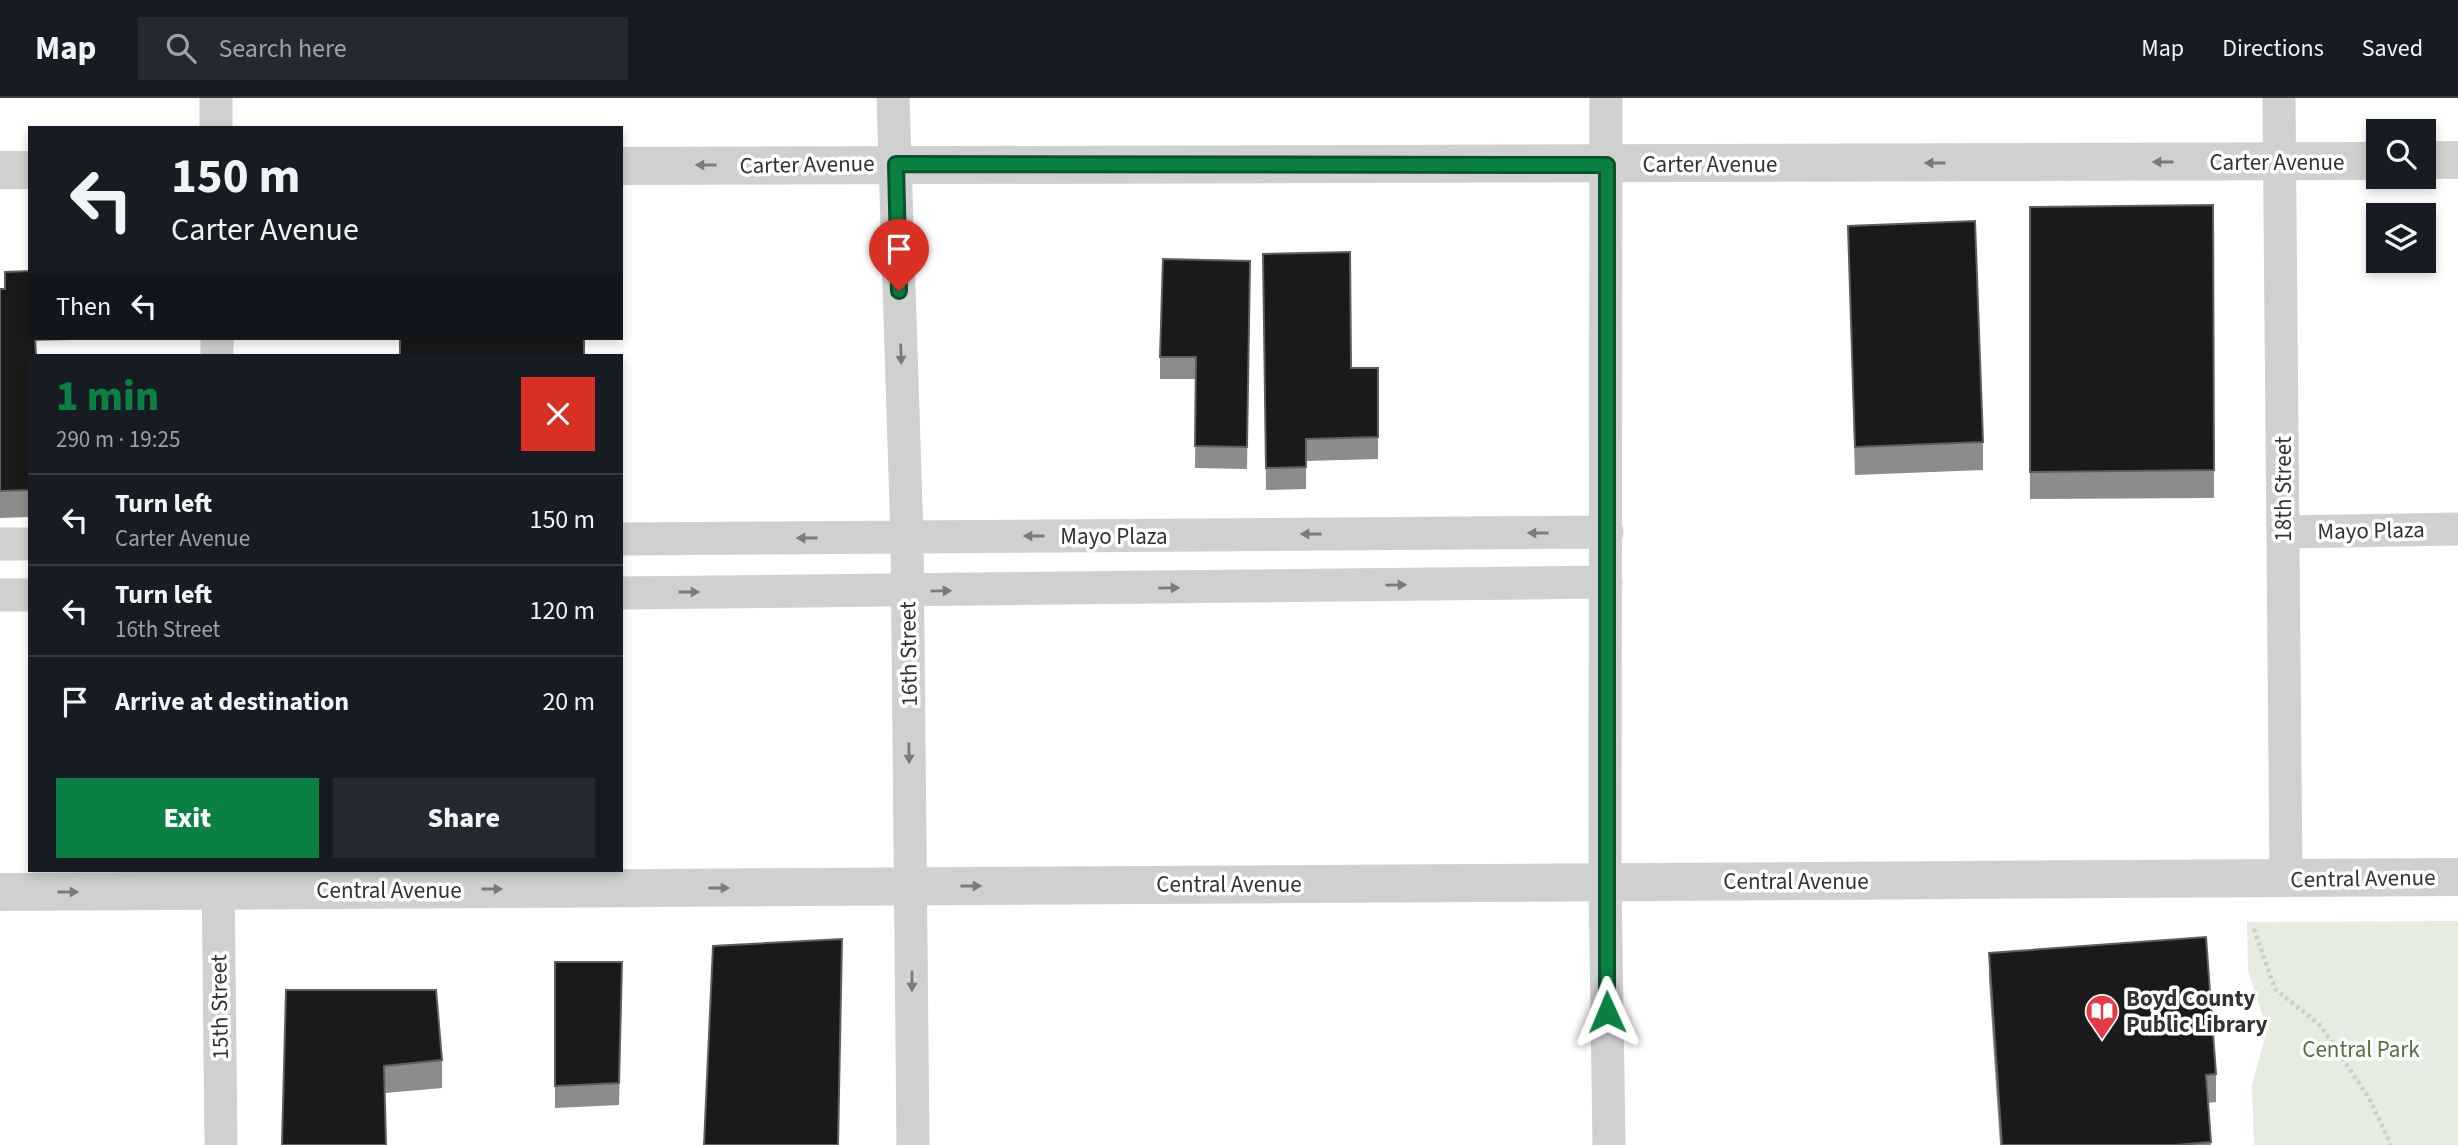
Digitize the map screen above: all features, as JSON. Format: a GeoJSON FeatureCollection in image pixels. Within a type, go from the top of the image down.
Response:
{"type":"FeatureCollection","features":[{"type":"Feature","properties":{"kind":"street"},"geometry":{"type":"LineString","coordinates":[[216,98],[216,126]]}},
{"type":"Feature","properties":{"kind":"street","name":"16th Street"},"geometry":{"type":"LineString","coordinates":[[893,98],[907,537],[913,1145]]}},
{"type":"Feature","properties":{"kind":"street"},"geometry":{"type":"LineString","coordinates":[[1605,98],[1605,881],[1609,1145]]}},
{"type":"Feature","properties":{"kind":"street","name":"18th Street"},"geometry":{"type":"LineString","coordinates":[[2279,98],[2286,879]]}},
{"type":"Feature","properties":{"kind":"street"},"geometry":{"type":"LineString","coordinates":[[2436,160],[2458,160]]}},
{"type":"Feature","properties":{"kind":"street","name":"Carter Avenue"},"geometry":{"type":"LineString","coordinates":[[623,166],[2366,161]]}},
{"type":"Feature","properties":{"kind":"street"},"geometry":{"type":"LineString","coordinates":[[0,170],[28,170]]}},
{"type":"Feature","properties":{"kind":"street","name":"Mayo Plaza"},"geometry":{"type":"LineString","coordinates":[[2283,532],[2458,529]]}},
{"type":"Feature","properties":{"kind":"street","name":"Mayo Plaza"},"geometry":{"type":"LineString","coordinates":[[623,539],[1606,532]]}},
{"type":"Feature","properties":{"kind":"street"},"geometry":{"type":"LineString","coordinates":[[0,544],[28,544]]}},
{"type":"Feature","properties":{"kind":"street"},"geometry":{"type":"LineString","coordinates":[[623,593],[1606,582]]}},
{"type":"Feature","properties":{"kind":"street"},"geometry":{"type":"LineString","coordinates":[[0,595],[28,595]]}},
{"type":"Feature","properties":{"kind":"street","name":"Central Avenue"},"geometry":{"type":"LineString","coordinates":[[0,892],[218,881],[911,886],[2458,877]]}},
{"type":"Feature","properties":{"kind":"street","name":"15th Street"},"geometry":{"type":"LineString","coordinates":[[218,881],[221,1145]]}},
{"type":"Feature","properties":{"kind":"path"},"geometry":{"type":"LineString","coordinates":[[2254,929],[2275,989],[2321,1026],[2369,1098],[2391,1145]]}},
{"type":"Feature","properties":{"kind":"green space","name":"Central Park"},"geometry":{"type":"Polygon","coordinates":[[[2458,921],[2458,1145],[2254,1145],[2252,1085],[2267,1029],[2248,970],[2247,922],[2458,921]]]}},
{"type":"Feature","properties":{"kind":"building"},"geometry":{"type":"Polygon","coordinates":[[[2213,205],[2214,470],[2030,472],[2030,207],[2213,205]]]}},
{"type":"Feature","properties":{"kind":"building"},"geometry":{"type":"Polygon","coordinates":[[[1975,221],[1983,442],[1855,447],[1848,226],[1975,221]]]}},
{"type":"Feature","properties":{"kind":"building"},"geometry":{"type":"Polygon","coordinates":[[[1350,252],[1351,368],[1378,368],[1378,437],[1306,439],[1306,467],[1266,468],[1263,254],[1350,252]]]}},
{"type":"Feature","properties":{"kind":"building"},"geometry":{"type":"Polygon","coordinates":[[[1163,259],[1250,261],[1247,447],[1195,446],[1196,357],[1160,357],[1163,259]]]}},
{"type":"Feature","properties":{"kind":"building"},"geometry":{"type":"Polygon","coordinates":[[[28,271],[28,340],[35,340],[36,354],[28,354],[28,490],[0,491],[0,289],[5,289],[5,272],[28,271]]]}},
{"type":"Feature","properties":{"kind":"building"},"geometry":{"type":"Polygon","coordinates":[[[400,340],[584,340],[584,354],[400,354],[400,340]]]}},
{"type":"Feature","properties":{"kind":"building","name":"Boyd County Public Library"},"geometry":{"type":"Polygon","coordinates":[[[2206,937],[2216,1074],[2206,1075],[2211,1142],[2175,1145],[2002,1145],[1989,953],[2206,937]]]}},
{"type":"Feature","properties":{"kind":"building"},"geometry":{"type":"Polygon","coordinates":[[[842,939],[838,1145],[704,1145],[713,946],[842,939]]]}},
{"type":"Feature","properties":{"kind":"building"},"geometry":{"type":"Polygon","coordinates":[[[555,962],[622,962],[619,1083],[555,1086],[555,962]]]}},
{"type":"Feature","properties":{"kind":"building"},"geometry":{"type":"Polygon","coordinates":[[[286,990],[436,990],[442,1060],[384,1066],[386,1145],[282,1145],[286,990]]]}},
{"type":"Feature","properties":{"kind":"place","name":"Boyd County Public Library"},"geometry":{"type":"Point","coordinates":[2102,1041]}},
{"type":"Feature","properties":{"kind":"route"},"geometry":{"type":"LineString","coordinates":[[899,291],[896,164],[1607,165],[1607,1012]]}}]}
